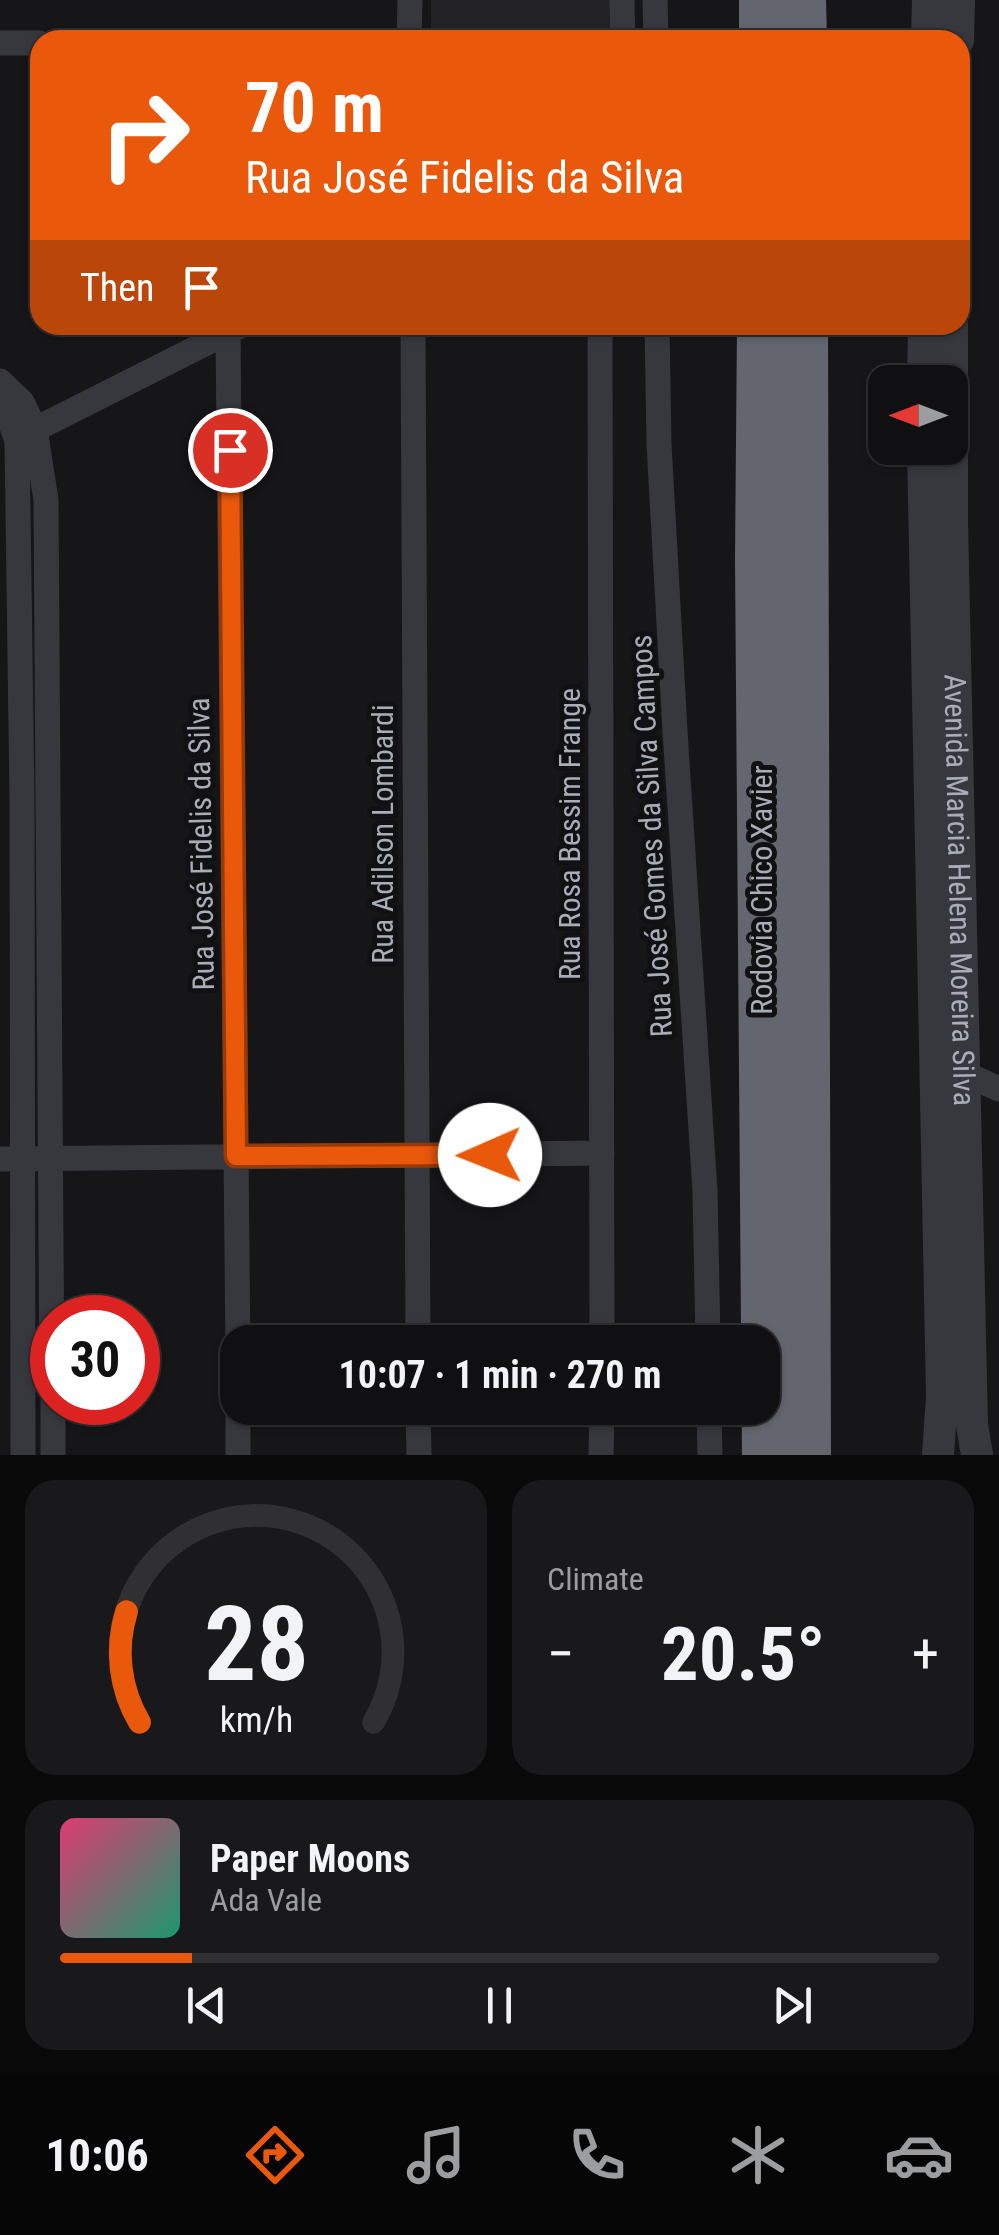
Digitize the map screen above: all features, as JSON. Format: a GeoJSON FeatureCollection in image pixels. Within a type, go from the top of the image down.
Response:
{"type":"FeatureCollection","features":[{"type":"Feature","properties":{"kind":"highway"},"geometry":{"type":"LineString","coordinates":[[763,0],[763,30]]}},
{"type":"Feature","properties":{"kind":"highway"},"geometry":{"type":"LineString","coordinates":[[802,0],[803,30]]}},
{"type":"Feature","properties":{"kind":"highway","name":"Rodovia Chico Xavier"},"geometry":{"type":"LineString","coordinates":[[761,335],[758,559],[766,1455]]}},
{"type":"Feature","properties":{"kind":"highway","name":"Rodovia Chico Xavier"},"geometry":{"type":"LineString","coordinates":[[804,335],[807,1455]]}},
{"type":"Feature","properties":{"kind":"highway"},"geometry":{"type":"LineString","coordinates":[[804,1034],[823,1412],[843,1455]]}},
{"type":"Feature","properties":{"kind":"street"},"geometry":{"type":"LineString","coordinates":[[409,30],[410,0]]}},
{"type":"Feature","properties":{"kind":"street"},"geometry":{"type":"LineString","coordinates":[[622,0],[623,30]]}},
{"type":"Feature","properties":{"kind":"street"},"geometry":{"type":"LineString","coordinates":[[655,0],[656,30]]}},
{"type":"Feature","properties":{"kind":"street"},"geometry":{"type":"LineString","coordinates":[[927,30],[928,0]]}},
{"type":"Feature","properties":{"kind":"street"},"geometry":{"type":"LineString","coordinates":[[958,30],[959,0]]}},
{"type":"Feature","properties":{"kind":"street"},"geometry":{"type":"LineString","coordinates":[[0,43],[30,43]]}},
{"type":"Feature","properties":{"kind":"street"},"geometry":{"type":"LineString","coordinates":[[17,441],[223,335]]}},
{"type":"Feature","properties":{"kind":"street","name":"Rua José Fidelis da Silva"},"geometry":{"type":"LineString","coordinates":[[235,335],[238,1325]]}},
{"type":"Feature","properties":{"kind":"street","name":"Rua Adilson Lombardi"},"geometry":{"type":"LineString","coordinates":[[413,335],[418,1325]]}},
{"type":"Feature","properties":{"kind":"street","name":"Rua Rosa Bessim Frange"},"geometry":{"type":"LineString","coordinates":[[600,335],[602,1325]]}},
{"type":"Feature","properties":{"kind":"street","name":"Rua José Gomes da Silva Campos"},"geometry":{"type":"LineString","coordinates":[[656,335],[675,730],[705,1192],[708,1325]]}},
{"type":"Feature","properties":{"kind":"street"},"geometry":{"type":"LineString","coordinates":[[924,335],[924,365]]}},
{"type":"Feature","properties":{"kind":"street","name":"Avenida Marcia Helena Moreira Silva"},"geometry":{"type":"LineString","coordinates":[[952,335],[952,522],[972,1426],[977,1455]]}},
{"type":"Feature","properties":{"kind":"street"},"geometry":{"type":"LineString","coordinates":[[1,382],[2,401],[17,441],[46,500],[52,1295]]}},
{"type":"Feature","properties":{"kind":"street"},"geometry":{"type":"LineString","coordinates":[[17,441],[22,798],[11,1159],[24,1455]]}},
{"type":"Feature","properties":{"kind":"street","name":"Avenida Marcia Helena Moreira Silva"},"geometry":{"type":"LineString","coordinates":[[923,465],[941,1378],[938,1455]]}},
{"type":"Feature","properties":{"kind":"street"},"geometry":{"type":"LineString","coordinates":[[966,1074],[999,1088]]}},
{"type":"Feature","properties":{"kind":"street"},"geometry":{"type":"LineString","coordinates":[[11,1159],[602,1153]]}},
{"type":"Feature","properties":{"kind":"street"},"geometry":{"type":"LineString","coordinates":[[52,1425],[53,1455]]}},
{"type":"Feature","properties":{"kind":"street"},"geometry":{"type":"LineString","coordinates":[[238,1425],[238,1455]]}},
{"type":"Feature","properties":{"kind":"street"},"geometry":{"type":"LineString","coordinates":[[418,1425],[419,1455]]}},
{"type":"Feature","properties":{"kind":"street"},"geometry":{"type":"LineString","coordinates":[[602,1425],[602,1455]]}},
{"type":"Feature","properties":{"kind":"shaded area"},"geometry":{"type":"Polygon","coordinates":[[[431,0],[614,0],[615,30],[431,30],[431,0]]]}},
{"type":"Feature","properties":{"kind":"route"},"geometry":{"type":"LineString","coordinates":[[230,450],[236,1156],[490,1155]]}}]}
